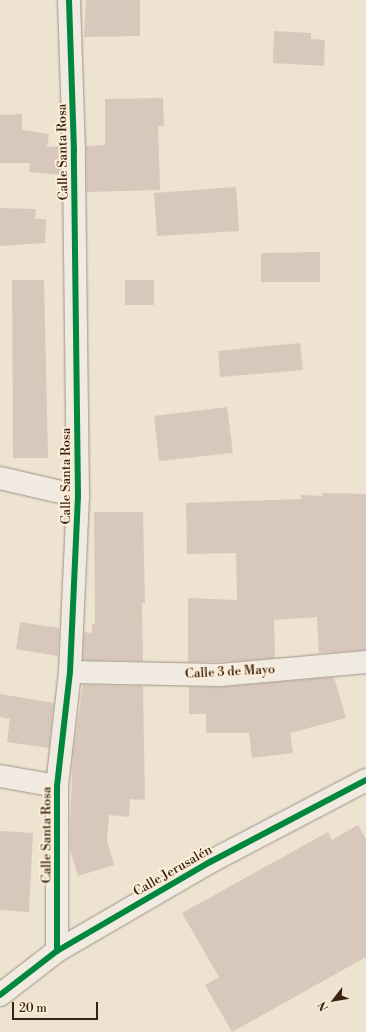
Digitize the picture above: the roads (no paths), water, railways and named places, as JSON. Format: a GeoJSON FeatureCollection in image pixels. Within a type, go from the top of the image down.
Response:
{"type":"FeatureCollection","features":[{"type":"Feature","properties":{"kind":"street","name":"Calle Santa Rosa"},"geometry":{"type":"LineString","coordinates":[[57,951],[57,786],[70,672],[78,496],[74,151],[69,0]]}},
{"type":"Feature","properties":{"kind":"street"},"geometry":{"type":"LineString","coordinates":[[0,478],[78,496]]}},
{"type":"Feature","properties":{"kind":"street","name":"Calle 3 de Mayo"},"geometry":{"type":"LineString","coordinates":[[70,672],[220,675],[366,662]]}},
{"type":"Feature","properties":{"kind":"street"},"geometry":{"type":"LineString","coordinates":[[0,776],[57,786]]}},
{"type":"Feature","properties":{"kind":"street","name":"Calle Jerusalén"},"geometry":{"type":"LineString","coordinates":[[0,995],[57,951],[210,862],[366,780]]}}]}
